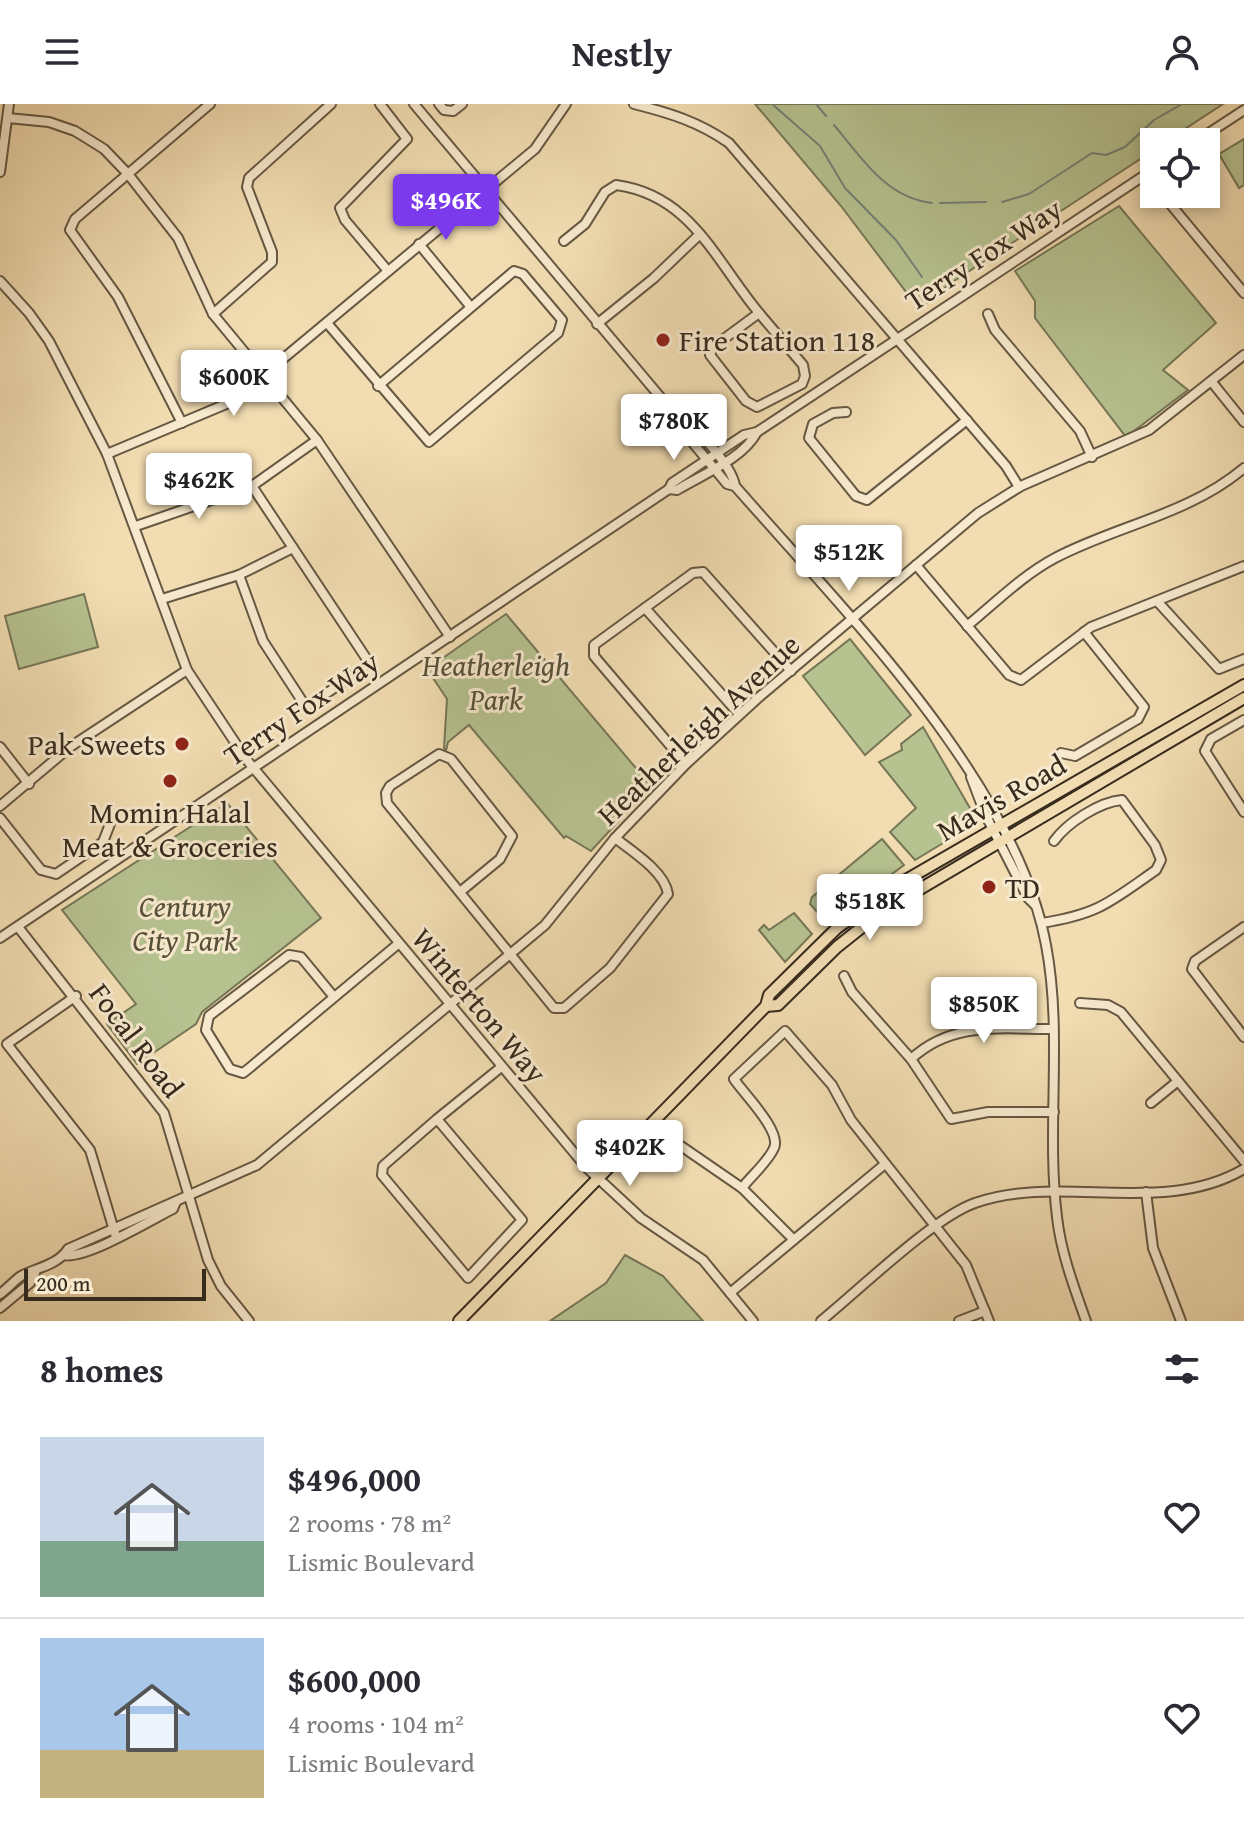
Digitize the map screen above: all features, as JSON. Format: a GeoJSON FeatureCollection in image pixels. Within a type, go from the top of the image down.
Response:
{"type":"FeatureCollection","features":[{"type":"Feature","properties":{"kind":"main road","name":"Mavis Road"},"geometry":{"type":"LineString","coordinates":[[459,1321],[766,1006],[769,995],[859,910],[1244,685]]}},
{"type":"Feature","properties":{"kind":"main road","name":"Mavis Road"},"geometry":{"type":"LineString","coordinates":[[766,1006],[778,1005],[837,947],[881,912],[1244,698]]}},
{"type":"Feature","properties":{"kind":"street"},"geometry":{"type":"LineString","coordinates":[[0,172],[9,104]]}},
{"type":"Feature","properties":{"kind":"street"},"geometry":{"type":"LineString","coordinates":[[182,423],[118,297],[70,230],[75,219],[210,104]]}},
{"type":"Feature","properties":{"kind":"street"},"geometry":{"type":"LineString","coordinates":[[213,314],[272,262],[272,252],[247,187],[249,178],[331,104]]}},
{"type":"Feature","properties":{"kind":"street"},"geometry":{"type":"LineString","coordinates":[[380,104],[407,139],[340,208],[345,220],[388,271]]}},
{"type":"Feature","properties":{"kind":"street"},"geometry":{"type":"LineString","coordinates":[[414,104],[667,405],[668,413],[718,465],[727,484],[735,486],[851,620],[942,732],[982,788],[998,827],[1035,895],[1035,905],[1042,923],[1050,973],[1053,1029],[1055,1194],[1067,1268],[1086,1321]]}},
{"type":"Feature","properties":{"kind":"street"},"geometry":{"type":"LineString","coordinates":[[439,104],[444,110],[453,111],[462,104]]}},
{"type":"Feature","properties":{"kind":"street"},"geometry":{"type":"LineString","coordinates":[[107,454],[231,402],[535,149],[566,104]]}},
{"type":"Feature","properties":{"kind":"street"},"geometry":{"type":"LineString","coordinates":[[634,104],[660,107],[705,126],[729,143],[1006,466],[1019,487]]}},
{"type":"Feature","properties":{"kind":"street"},"geometry":{"type":"LineString","coordinates":[[1216,128],[1244,110]]}},
{"type":"Feature","properties":{"kind":"street"},"geometry":{"type":"LineString","coordinates":[[8,118],[49,122],[75,131],[104,149],[128,174],[178,238],[213,314],[317,440],[450,637]]}},
{"type":"Feature","properties":{"kind":"street","name":"Terry Fox Way"},"geometry":{"type":"LineString","coordinates":[[0,938],[669,489],[672,483],[744,435],[757,432],[1140,178]]}},
{"type":"Feature","properties":{"kind":"street"},"geometry":{"type":"LineString","coordinates":[[564,241],[585,224],[605,192],[616,185],[659,196],[678,208],[803,365],[805,376],[802,384],[757,407],[746,401],[710,355],[713,347],[759,313]]}},
{"type":"Feature","properties":{"kind":"street"},"geometry":{"type":"LineString","coordinates":[[1174,208],[1244,293]]}},
{"type":"Feature","properties":{"kind":"street"},"geometry":{"type":"LineString","coordinates":[[597,324],[654,278],[700,234]]}},
{"type":"Feature","properties":{"kind":"street"},"geometry":{"type":"LineString","coordinates":[[419,244],[470,306]]}},
{"type":"Feature","properties":{"kind":"street"},"geometry":{"type":"LineString","coordinates":[[327,323],[378,386],[425,440],[433,441],[561,328],[562,320],[519,272],[514,271],[378,386]]}},
{"type":"Feature","properties":{"kind":"street","name":"Winterton Way"},"geometry":{"type":"LineString","coordinates":[[0,281],[49,341],[107,454],[187,670],[253,769],[500,1068],[599,1179],[641,1218],[703,1260],[753,1321]]}},
{"type":"Feature","properties":{"kind":"street"},"geometry":{"type":"LineString","coordinates":[[988,314],[999,335],[1080,431],[1092,457]]}},
{"type":"Feature","properties":{"kind":"street","name":"Heatherleigh Avenue"},"geometry":{"type":"LineString","coordinates":[[0,1294],[24,1274],[35,1273],[64,1255],[72,1257],[115,1232],[173,1209],[176,1202],[257,1165],[554,917],[615,838],[686,764],[739,714],[978,513],[1019,487],[1154,427],[1244,355]]}},
{"type":"Feature","properties":{"kind":"street"},"geometry":{"type":"LineString","coordinates":[[1211,381],[1244,422]]}},
{"type":"Feature","properties":{"kind":"street"},"geometry":{"type":"LineString","coordinates":[[846,412],[833,413],[815,423],[809,438],[856,496],[867,500],[967,420]]}},
{"type":"Feature","properties":{"kind":"street","name":"Terry Fox Way"},"geometry":{"type":"LineString","coordinates":[[669,489],[677,490],[718,465],[751,443],[757,432]]}},
{"type":"Feature","properties":{"kind":"street"},"geometry":{"type":"LineString","coordinates":[[136,526],[252,486],[317,440]]}},
{"type":"Feature","properties":{"kind":"street"},"geometry":{"type":"LineString","coordinates":[[967,626],[1040,567],[1077,548],[1197,502],[1244,468]]}},
{"type":"Feature","properties":{"kind":"street"},"geometry":{"type":"LineString","coordinates":[[239,575],[263,641],[306,707],[370,664],[252,486]]}},
{"type":"Feature","properties":{"kind":"street"},"geometry":{"type":"LineString","coordinates":[[162,599],[239,575],[293,548]]}},
{"type":"Feature","properties":{"kind":"street"},"geometry":{"type":"LineString","coordinates":[[916,565],[1011,677],[1021,680],[1084,632],[1244,566]]}},
{"type":"Feature","properties":{"kind":"street"},"geometry":{"type":"LineString","coordinates":[[686,764],[593,653],[594,645],[693,573],[703,572],[791,671]]}},
{"type":"Feature","properties":{"kind":"street"},"geometry":{"type":"LineString","coordinates":[[1157,601],[1219,669],[1244,659]]}},
{"type":"Feature","properties":{"kind":"street"},"geometry":{"type":"LineString","coordinates":[[645,608],[739,714]]}},
{"type":"Feature","properties":{"kind":"street"},"geometry":{"type":"LineString","coordinates":[[1061,753],[1075,756],[1138,719],[1144,707],[1084,632]]}},
{"type":"Feature","properties":{"kind":"street"},"geometry":{"type":"LineString","coordinates":[[0,806],[70,747],[187,670]]}},
{"type":"Feature","properties":{"kind":"street"},"geometry":{"type":"LineString","coordinates":[[1244,720],[1211,739],[1205,751],[1244,812]]}},
{"type":"Feature","properties":{"kind":"street"},"geometry":{"type":"LineString","coordinates":[[0,747],[29,784]]}},
{"type":"Feature","properties":{"kind":"street"},"geometry":{"type":"LineString","coordinates":[[460,892],[500,859],[512,836],[451,759],[439,754],[390,786],[386,799],[460,892],[511,953],[554,1008],[570,1005],[610,968],[668,894],[666,887],[641,858],[615,838]]}},
{"type":"Feature","properties":{"kind":"street"},"geometry":{"type":"LineString","coordinates":[[1042,923],[1083,917],[1099,910],[1156,870],[1161,860],[1155,845],[1122,800],[1113,800],[1072,824],[1054,841]]}},
{"type":"Feature","properties":{"kind":"street"},"geometry":{"type":"LineString","coordinates":[[0,818],[41,870],[48,874],[56,874],[103,842],[110,824]]}},
{"type":"Feature","properties":{"kind":"street","name":"Focal Road"},"geometry":{"type":"LineString","coordinates":[[18,927],[76,996],[164,1113],[208,1260],[221,1286],[249,1321]]}},
{"type":"Feature","properties":{"kind":"street"},"geometry":{"type":"LineString","coordinates":[[1244,927],[1195,961],[1192,969],[1244,1037]]}},
{"type":"Feature","properties":{"kind":"street"},"geometry":{"type":"LineString","coordinates":[[334,997],[301,957],[291,954],[209,1016],[205,1022],[207,1033],[230,1069],[243,1073],[398,944]]}},
{"type":"Feature","properties":{"kind":"street"},"geometry":{"type":"LineString","coordinates":[[844,976],[852,992],[911,1059],[955,1120],[988,1112],[1054,1112]]}},
{"type":"Feature","properties":{"kind":"street"},"geometry":{"type":"LineString","coordinates":[[76,996],[7,1044],[90,1150],[115,1232]]}},
{"type":"Feature","properties":{"kind":"street"},"geometry":{"type":"LineString","coordinates":[[1080,1003],[1108,1005],[1121,1012],[1244,1161]]}},
{"type":"Feature","properties":{"kind":"street"},"geometry":{"type":"LineString","coordinates":[[911,1059],[929,1043],[953,1034],[985,1029],[1053,1029]]}},
{"type":"Feature","properties":{"kind":"street"},"geometry":{"type":"LineString","coordinates":[[742,1188],[773,1150],[775,1141],[761,1114],[734,1079],[785,1031],[832,1085],[851,1120],[966,1265],[989,1321]]}},
{"type":"Feature","properties":{"kind":"street"},"geometry":{"type":"LineString","coordinates":[[437,1119],[522,1220],[468,1278],[382,1175],[383,1166],[437,1119],[500,1068]]}},
{"type":"Feature","properties":{"kind":"street"},"geometry":{"type":"LineString","coordinates":[[1151,1103],[1178,1081]]}},
{"type":"Feature","properties":{"kind":"street"},"geometry":{"type":"LineString","coordinates":[[681,1146],[742,1188],[793,1239]]}},
{"type":"Feature","properties":{"kind":"street"},"geometry":{"type":"LineString","coordinates":[[730,1293],[885,1164]]}},
{"type":"Feature","properties":{"kind":"street"},"geometry":{"type":"LineString","coordinates":[[821,1321],[935,1227],[956,1212],[990,1199],[1198,1187],[1244,1169]]}},
{"type":"Feature","properties":{"kind":"street"},"geometry":{"type":"LineString","coordinates":[[1146,1192],[1153,1248],[1181,1321]]}},
{"type":"Feature","properties":{"kind":"street","name":"Heatherleigh Avenue"},"geometry":{"type":"LineString","coordinates":[[0,1308],[30,1283],[35,1273]]}},
{"type":"Feature","properties":{"kind":"street"},"geometry":{"type":"LineString","coordinates":[[959,1321],[985,1311]]}},
{"type":"Feature","properties":{"kind":"green space"},"geometry":{"type":"Polygon","coordinates":[[[755,104],[1223,104],[1186,128],[1140,128],[1140,159],[951,283],[919,309],[841,206],[755,104]]]}},
{"type":"Feature","properties":{"kind":"green space"},"geometry":{"type":"Polygon","coordinates":[[[1244,139],[1244,185],[1239,188],[1220,153],[1244,139]]]}},
{"type":"Feature","properties":{"kind":"green space"},"geometry":{"type":"Polygon","coordinates":[[[1119,206],[1216,323],[1163,370],[1188,390],[1126,437],[1035,318],[1035,301],[1015,271],[1119,206]]]}},
{"type":"Feature","properties":{"kind":"green space"},"geometry":{"type":"Polygon","coordinates":[[[84,594],[98,647],[19,669],[5,616],[84,594]]]}},
{"type":"Feature","properties":{"kind":"green space","name":"Heatherleigh Park"},"geometry":{"type":"Polygon","coordinates":[[[506,614],[651,786],[591,851],[566,836],[564,838],[469,725],[448,742],[446,751],[444,748],[447,699],[427,669],[506,614]]]}},
{"type":"Feature","properties":{"kind":"green space"},"geometry":{"type":"Polygon","coordinates":[[[850,639],[911,715],[865,755],[803,676],[850,639]]]}},
{"type":"Feature","properties":{"kind":"green space"},"geometry":{"type":"Polygon","coordinates":[[[923,727],[978,822],[915,860],[890,832],[916,808],[879,762],[902,750],[901,744],[923,727]]]}},
{"type":"Feature","properties":{"kind":"green space","name":"Century City Park"},"geometry":{"type":"Polygon","coordinates":[[[227,803],[321,918],[202,1012],[196,1024],[137,1064],[107,1024],[136,1004],[62,910],[227,803]]]}},
{"type":"Feature","properties":{"kind":"green space"},"geometry":{"type":"Polygon","coordinates":[[[882,839],[904,865],[832,918],[818,913],[810,904],[812,897],[882,839]]]}},
{"type":"Feature","properties":{"kind":"green space"},"geometry":{"type":"Polygon","coordinates":[[[794,913],[812,934],[785,962],[759,930],[764,925],[769,930],[794,913]]]}},
{"type":"Feature","properties":{"kind":"green space"},"geometry":{"type":"Polygon","coordinates":[[[625,1255],[663,1276],[703,1321],[550,1321],[606,1283],[625,1255]]]}},
{"type":"Feature","properties":{"kind":"waterway"},"geometry":{"type":"LineString","coordinates":[[772,104],[820,146],[845,188],[896,240],[922,277]]}},
{"type":"Feature","properties":{"kind":"waterway"},"geometry":{"type":"LineString","coordinates":[[816,104],[826,116]]}},
{"type":"Feature","properties":{"kind":"waterway"},"geometry":{"type":"LineString","coordinates":[[1002,202],[1029,194],[1092,153],[1106,155],[1125,147],[1154,120],[1182,104]]}},
{"type":"Feature","properties":{"kind":"waterway"},"geometry":{"type":"LineString","coordinates":[[834,125],[888,185],[916,200],[932,203]]}},
{"type":"Feature","properties":{"kind":"waterway"},"geometry":{"type":"LineString","coordinates":[[940,203],[986,202]]}},
{"type":"Feature","properties":{"kind":"place","name":"Fire Station 118"},"geometry":{"type":"Point","coordinates":[663,340]}},
{"type":"Feature","properties":{"kind":"place","name":"Pak Sweets"},"geometry":{"type":"Point","coordinates":[182,744]}},
{"type":"Feature","properties":{"kind":"place","name":"Momin Halal Meat & Groceries"},"geometry":{"type":"Point","coordinates":[170,781]}},
{"type":"Feature","properties":{"kind":"place","name":"TD"},"geometry":{"type":"Point","coordinates":[989,887]}}]}
